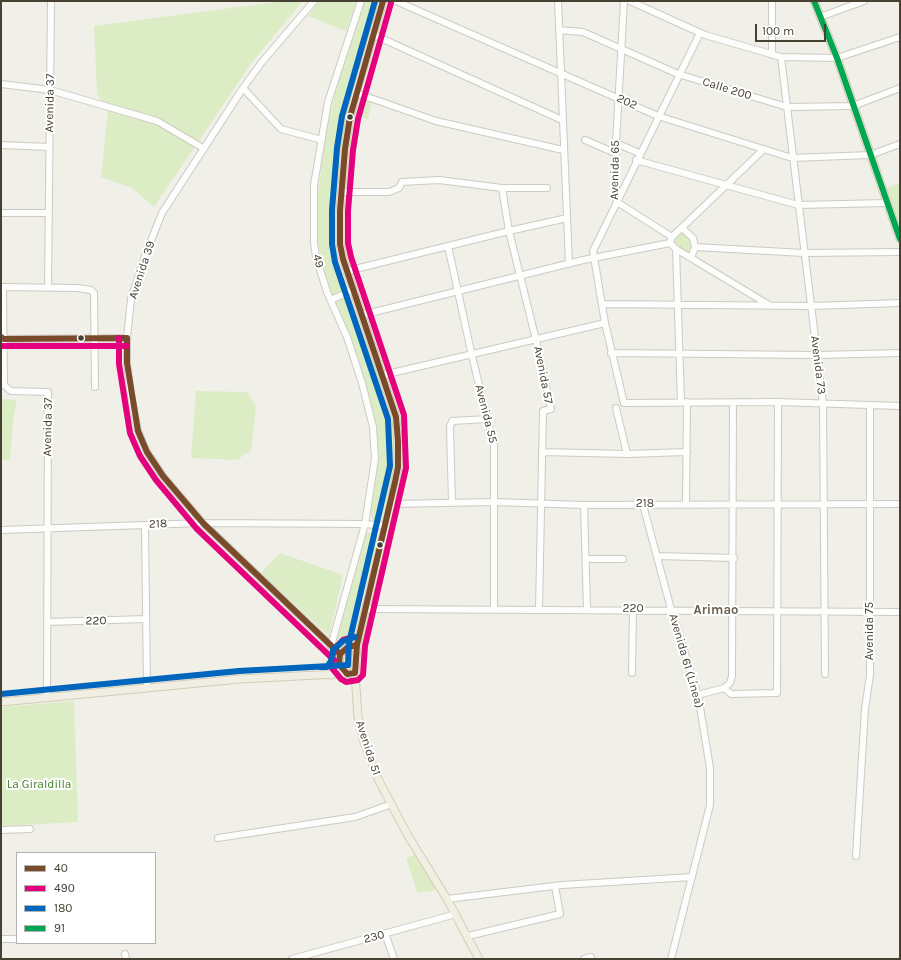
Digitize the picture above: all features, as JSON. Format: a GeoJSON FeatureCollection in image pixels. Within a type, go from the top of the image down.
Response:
{"type":"FeatureCollection","features":[{"type":"Feature","properties":{"kind":"main road","name":"Avenida 51"},"geometry":{"type":"LineString","coordinates":[[383,1],[356,93],[345,149],[341,192],[340,244],[352,290],[383,375],[396,417],[398,441],[398,467],[391,504],[357,645],[355,673],[358,717],[364,742],[372,765],[407,834],[456,914],[479,959]]}},
{"type":"Feature","properties":{"kind":"main road"},"geometry":{"type":"LineString","coordinates":[[814,1],[837,58],[900,238]]}},
{"type":"Feature","properties":{"kind":"main road"},"geometry":{"type":"LineString","coordinates":[[331,675],[339,664],[340,654],[348,647],[357,645]]}},
{"type":"Feature","properties":{"kind":"main road"},"geometry":{"type":"LineString","coordinates":[[339,664],[347,674]]}},
{"type":"Feature","properties":{"kind":"main road"},"geometry":{"type":"LineString","coordinates":[[1,702],[240,679],[355,673]]}},
{"type":"Feature","properties":{"kind":"street","name":"Avenida 37"},"geometry":{"type":"LineString","coordinates":[[47,697],[46,527],[48,392],[11,391],[7,389],[4,385],[2,339],[3,287],[48,287],[51,1]]}},
{"type":"Feature","properties":{"kind":"street","name":"Avenida 39"},"geometry":{"type":"LineString","coordinates":[[314,1],[262,62],[243,88],[162,213],[148,248],[131,299],[127,338],[127,363],[131,396],[138,431],[147,452],[163,476],[203,523],[340,654]]}},
{"type":"Feature","properties":{"kind":"street","name":"49"},"geometry":{"type":"LineString","coordinates":[[331,646],[365,524],[375,459],[373,427],[362,383],[347,337],[331,300],[316,257],[314,243],[314,185],[328,102],[361,1]]}},
{"type":"Feature","properties":{"kind":"street","name":"202"},"geometry":{"type":"LineString","coordinates":[[396,1],[658,116],[792,158],[870,155],[900,144]]}},
{"type":"Feature","properties":{"kind":"street"},"geometry":{"type":"LineString","coordinates":[[558,1],[569,264]]}},
{"type":"Feature","properties":{"kind":"street","name":"Avenida 65"},"geometry":{"type":"LineString","coordinates":[[624,1],[615,153],[616,202],[593,251],[593,258],[611,353],[624,404],[684,402]]}},
{"type":"Feature","properties":{"kind":"street"},"geometry":{"type":"LineString","coordinates":[[630,1],[700,33],[781,57],[837,58],[900,36]]}},
{"type":"Feature","properties":{"kind":"street"},"geometry":{"type":"LineString","coordinates":[[772,1],[772,55]]}},
{"type":"Feature","properties":{"kind":"street"},"geometry":{"type":"LineString","coordinates":[[820,17],[864,1]]}},
{"type":"Feature","properties":{"kind":"street","name":"Calle 200"},"geometry":{"type":"LineString","coordinates":[[559,30],[583,32],[678,74],[787,107],[853,106],[900,88]]}},
{"type":"Feature","properties":{"kind":"street"},"geometry":{"type":"LineString","coordinates":[[686,504],[687,452],[679,353],[676,249],[671,240],[616,202],[678,74],[700,33]]}},
{"type":"Feature","properties":{"kind":"street"},"geometry":{"type":"LineString","coordinates":[[374,35],[562,120]]}},
{"type":"Feature","properties":{"kind":"street","name":"Avenida 73"},"geometry":{"type":"LineString","coordinates":[[781,57],[792,158],[823,404],[825,674]]}},
{"type":"Feature","properties":{"kind":"street"},"geometry":{"type":"LineString","coordinates":[[1,84],[50,90],[157,121],[203,148]]}},
{"type":"Feature","properties":{"kind":"street"},"geometry":{"type":"LineString","coordinates":[[243,88],[281,129],[322,140]]}},
{"type":"Feature","properties":{"kind":"street"},"geometry":{"type":"LineString","coordinates":[[356,93],[436,121],[564,150]]}},
{"type":"Feature","properties":{"kind":"street"},"geometry":{"type":"LineString","coordinates":[[585,140],[615,153]]}},
{"type":"Feature","properties":{"kind":"street"},"geometry":{"type":"LineString","coordinates":[[616,143],[639,153]]}},
{"type":"Feature","properties":{"kind":"street"},"geometry":{"type":"LineString","coordinates":[[1,144],[49,147]]}},
{"type":"Feature","properties":{"kind":"street"},"geometry":{"type":"LineString","coordinates":[[362,315],[671,240],[764,149]]}},
{"type":"Feature","properties":{"kind":"street"},"geometry":{"type":"LineString","coordinates":[[636,160],[798,205],[887,204]]}},
{"type":"Feature","properties":{"kind":"street"},"geometry":{"type":"LineString","coordinates":[[341,192],[389,192],[399,188],[402,182],[432,181],[502,188],[547,188]]}},
{"type":"Feature","properties":{"kind":"street","name":"Avenida 57"},"geometry":{"type":"LineString","coordinates":[[502,188],[509,231],[536,340],[551,409],[543,411],[539,609]]}},
{"type":"Feature","properties":{"kind":"street"},"geometry":{"type":"LineString","coordinates":[[1,213],[49,214]]}},
{"type":"Feature","properties":{"kind":"street"},"geometry":{"type":"LineString","coordinates":[[347,271],[567,218]]}},
{"type":"Feature","properties":{"kind":"street"},"geometry":{"type":"LineString","coordinates":[[682,228],[693,238],[695,248],[691,258]]}},
{"type":"Feature","properties":{"kind":"street","name":"Avenida 55"},"geometry":{"type":"LineString","coordinates":[[448,246],[472,356],[494,446],[494,609]]}},
{"type":"Feature","properties":{"kind":"street"},"geometry":{"type":"LineString","coordinates":[[695,248],[804,253],[900,252]]}},
{"type":"Feature","properties":{"kind":"street"},"geometry":{"type":"LineString","coordinates":[[676,249],[770,305]]}},
{"type":"Feature","properties":{"kind":"street"},"geometry":{"type":"LineString","coordinates":[[48,287],[77,288],[91,290],[94,293],[95,387]]}},
{"type":"Feature","properties":{"kind":"street"},"geometry":{"type":"LineString","coordinates":[[331,300],[352,290]]}},
{"type":"Feature","properties":{"kind":"street"},"geometry":{"type":"LineString","coordinates":[[602,304],[810,306],[900,303]]}},
{"type":"Feature","properties":{"kind":"street"},"geometry":{"type":"LineString","coordinates":[[383,375],[472,356],[605,323]]}},
{"type":"Feature","properties":{"kind":"street"},"geometry":{"type":"LineString","coordinates":[[2,339],[127,338]]}},
{"type":"Feature","properties":{"kind":"street"},"geometry":{"type":"LineString","coordinates":[[611,353],[816,355],[900,352]]}},
{"type":"Feature","properties":{"kind":"street"},"geometry":{"type":"LineString","coordinates":[[684,402],[778,402],[900,406]]}},
{"type":"Feature","properties":{"kind":"street"},"geometry":{"type":"LineString","coordinates":[[724,688],[731,694],[777,693],[778,402]]}},
{"type":"Feature","properties":{"kind":"street"},"geometry":{"type":"LineString","coordinates":[[698,695],[724,688],[730,683],[732,676],[734,558],[733,403]]}},
{"type":"Feature","properties":{"kind":"street","name":"Avenida 75"},"geometry":{"type":"LineString","coordinates":[[856,856],[865,709],[870,675],[870,406]]}},
{"type":"Feature","properties":{"kind":"street"},"geometry":{"type":"LineString","coordinates":[[616,408],[627,454]]}},
{"type":"Feature","properties":{"kind":"street"},"geometry":{"type":"LineString","coordinates":[[452,503],[450,427],[452,422],[488,419]]}},
{"type":"Feature","properties":{"kind":"street"},"geometry":{"type":"LineString","coordinates":[[542,452],[627,454],[687,452]]}},
{"type":"Feature","properties":{"kind":"street","name":"218"},"geometry":{"type":"LineString","coordinates":[[391,504],[495,502],[584,505],[900,504]]}},
{"type":"Feature","properties":{"kind":"street"},"geometry":{"type":"LineString","coordinates":[[584,505],[587,609]]}},
{"type":"Feature","properties":{"kind":"street","name":"Avenida 61 (Línea)"},"geometry":{"type":"LineString","coordinates":[[643,505],[671,609],[698,695],[710,768],[710,805],[671,959]]}},
{"type":"Feature","properties":{"kind":"street","name":"218"},"geometry":{"type":"LineString","coordinates":[[1,530],[46,527],[203,523],[352,526],[365,524],[386,526]]}},
{"type":"Feature","properties":{"kind":"street"},"geometry":{"type":"LineString","coordinates":[[145,525],[147,688]]}},
{"type":"Feature","properties":{"kind":"street"},"geometry":{"type":"LineString","coordinates":[[657,556],[734,558]]}},
{"type":"Feature","properties":{"kind":"street"},"geometry":{"type":"LineString","coordinates":[[586,559],[623,559]]}},
{"type":"Feature","properties":{"kind":"street","name":"220"},"geometry":{"type":"LineString","coordinates":[[366,609],[671,609],[900,612]]}},
{"type":"Feature","properties":{"kind":"street"},"geometry":{"type":"LineString","coordinates":[[632,673],[633,609]]}},
{"type":"Feature","properties":{"kind":"street","name":"220"},"geometry":{"type":"LineString","coordinates":[[46,622],[146,619]]}},
{"type":"Feature","properties":{"kind":"street"},"geometry":{"type":"LineString","coordinates":[[218,838],[354,817],[392,804]]}},
{"type":"Feature","properties":{"kind":"street"},"geometry":{"type":"LineString","coordinates":[[1,830],[30,829]]}},
{"type":"Feature","properties":{"kind":"street"},"geometry":{"type":"LineString","coordinates":[[447,899],[555,886],[692,877]]}},
{"type":"Feature","properties":{"kind":"street"},"geometry":{"type":"LineString","coordinates":[[468,936],[560,914],[555,886]]}},
{"type":"Feature","properties":{"kind":"street","name":"230"},"geometry":{"type":"LineString","coordinates":[[292,959],[456,914]]}},
{"type":"Feature","properties":{"kind":"street"},"geometry":{"type":"LineString","coordinates":[[385,934],[394,959]]}},
{"type":"Feature","properties":{"kind":"street"},"geometry":{"type":"LineString","coordinates":[[1,939],[16,939]]}},
{"type":"Feature","properties":{"kind":"street"},"geometry":{"type":"LineString","coordinates":[[584,959],[591,957]]}},
{"type":"Feature","properties":{"kind":"green space"},"geometry":{"type":"Polygon","coordinates":[[[284,1],[303,1],[253,61],[154,207],[132,188],[101,177],[108,111],[97,94],[94,26],[284,1]]]}},
{"type":"Feature","properties":{"kind":"green space"},"geometry":{"type":"Polygon","coordinates":[[[319,1],[357,1],[346,31],[308,16],[319,1]]]}},
{"type":"Feature","properties":{"kind":"green space"},"geometry":{"type":"Polygon","coordinates":[[[364,1],[379,1],[351,101],[336,187],[335,247],[339,268],[378,376],[394,431],[395,462],[384,518],[377,521],[373,520],[370,514],[379,458],[376,425],[352,340],[329,287],[318,243],[317,202],[324,144],[338,81],[364,1]]]}},
{"type":"Feature","properties":{"kind":"green space"},"geometry":{"type":"Polygon","coordinates":[[[358,96],[372,100],[368,119],[352,116],[358,96]]]}},
{"type":"Feature","properties":{"kind":"green space"},"geometry":{"type":"Polygon","coordinates":[[[900,183],[900,224],[887,188],[900,183]]]}},
{"type":"Feature","properties":{"kind":"green space"},"geometry":{"type":"Polygon","coordinates":[[[683,232],[691,238],[693,248],[690,254],[674,245],[676,238],[683,232]]]}},
{"type":"Feature","properties":{"kind":"green space"},"geometry":{"type":"Polygon","coordinates":[[[196,391],[247,392],[256,407],[251,450],[237,460],[191,458],[196,391]]]}},
{"type":"Feature","properties":{"kind":"green space"},"geometry":{"type":"Polygon","coordinates":[[[1,400],[17,400],[13,420],[10,460],[1,460],[1,400]]]}},
{"type":"Feature","properties":{"kind":"green space"},"geometry":{"type":"Polygon","coordinates":[[[366,532],[379,536],[351,639],[337,646],[335,645],[366,532]]]}},
{"type":"Feature","properties":{"kind":"green space"},"geometry":{"type":"Polygon","coordinates":[[[280,553],[343,575],[329,636],[261,573],[280,553]]]}},
{"type":"Feature","properties":{"kind":"green space"},"geometry":{"type":"Polygon","coordinates":[[[350,651],[353,654],[352,667],[349,670],[346,668],[344,658],[350,651]]]}},
{"type":"Feature","properties":{"kind":"green space","name":"La Giraldilla"},"geometry":{"type":"Polygon","coordinates":[[[74,701],[78,822],[1,826],[1,707],[74,701]]]}},
{"type":"Feature","properties":{"kind":"green space"},"geometry":{"type":"Polygon","coordinates":[[[416,854],[437,890],[418,893],[406,858],[416,854]]]}},
{"type":"Feature","properties":{"kind":"transit line","name":"180"},"geometry":{"type":"LineString","coordinates":[[1,694],[239,671],[348,665],[349,643],[390,466],[388,419],[335,262],[332,244],[332,210],[337,148],[342,116],[375,1]]}},
{"type":"Feature","properties":{"kind":"transit line","name":"40"},"geometry":{"type":"LineString","coordinates":[[357,645],[395,482],[398,467],[398,441],[396,417],[343,259],[340,244],[340,211],[345,149],[350,117],[383,1]]}},
{"type":"Feature","properties":{"kind":"transit line","name":"91"},"geometry":{"type":"LineString","coordinates":[[814,1],[837,58],[900,239]]}},
{"type":"Feature","properties":{"kind":"transit line","name":"490"},"geometry":{"type":"LineString","coordinates":[[350,638],[343,640],[334,649],[331,663],[332,668],[341,679],[346,682],[358,680],[363,675],[365,646],[406,468],[404,415],[351,257],[348,243],[348,211],[353,150],[358,119],[391,3]]}},
{"type":"Feature","properties":{"kind":"transit line","name":"40"},"geometry":{"type":"LineString","coordinates":[[1,337],[4,339],[127,338]]}},
{"type":"Feature","properties":{"kind":"transit line","name":"490"},"geometry":{"type":"LineString","coordinates":[[119,338],[119,364],[130,433],[140,456],[156,480],[197,529],[334,660]]}},
{"type":"Feature","properties":{"kind":"transit line","name":"40"},"geometry":{"type":"LineString","coordinates":[[127,338],[127,363],[138,431],[147,452],[163,476],[203,523],[340,654]]}},
{"type":"Feature","properties":{"kind":"transit line","name":"490"},"geometry":{"type":"LineString","coordinates":[[1,346],[127,346]]}},
{"type":"Feature","properties":{"kind":"transit line","name":"180"},"geometry":{"type":"LineString","coordinates":[[320,667],[327,667],[331,661],[333,650],[343,641],[355,637]]}},
{"type":"Feature","properties":{"kind":"transit line","name":"40"},"geometry":{"type":"LineString","coordinates":[[357,645],[355,673],[347,674],[339,664],[340,654],[348,647],[357,645]]}},
{"type":"Feature","properties":{"kind":"district","name":"Arimao"},"geometry":{"type":"Point","coordinates":[716,610]}}]}
